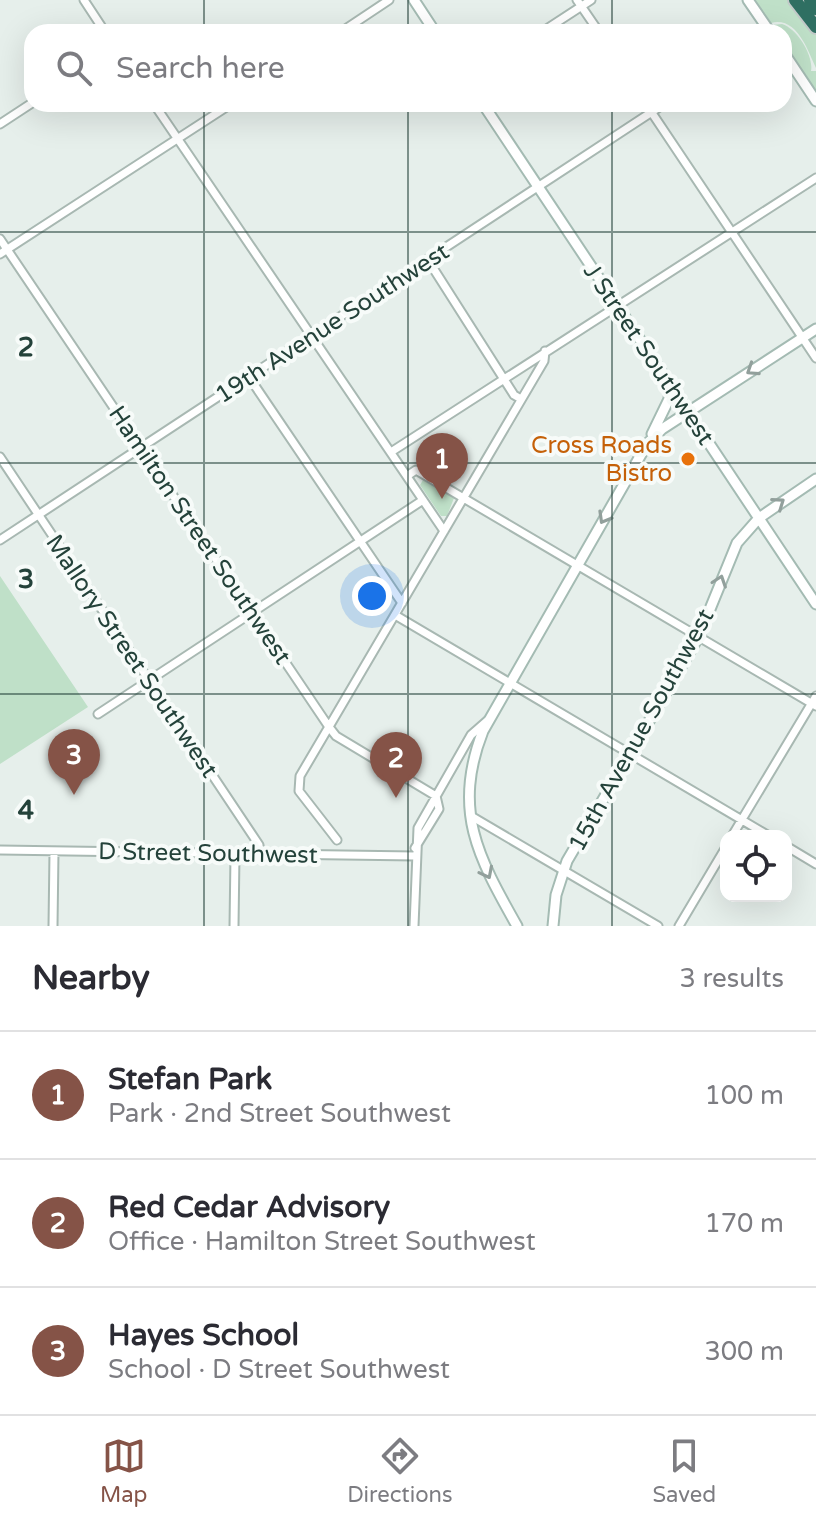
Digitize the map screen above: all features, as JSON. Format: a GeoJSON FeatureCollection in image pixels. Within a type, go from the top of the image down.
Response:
{"type":"FeatureCollection","features":[{"type":"Feature","properties":{"kind":"highway"},"geometry":{"type":"LineString","coordinates":[[795,0],[816,27]]}},
{"type":"Feature","properties":{"kind":"highway"},"geometry":{"type":"LineString","coordinates":[[810,0],[816,9]]}},
{"type":"Feature","properties":{"kind":"main road"},"geometry":{"type":"LineString","coordinates":[[414,0],[430,24]]}},
{"type":"Feature","properties":{"kind":"main road"},"geometry":{"type":"LineString","coordinates":[[748,0],[764,24]]}},
{"type":"Feature","properties":{"kind":"main road"},"geometry":{"type":"LineString","coordinates":[[792,65],[816,101]]}},
{"type":"Feature","properties":{"kind":"main road","name":"J Street Southwest"},"geometry":{"type":"LineString","coordinates":[[488,112],[816,604]]}},
{"type":"Feature","properties":{"kind":"main road"},"geometry":{"type":"LineString","coordinates":[[647,444],[688,411],[816,329]]}},
{"type":"Feature","properties":{"kind":"main road"},"geometry":{"type":"LineString","coordinates":[[517,926],[480,858],[469,815],[471,769],[489,719],[507,683],[647,444],[667,405],[670,385]]}},
{"type":"Feature","properties":{"kind":"main road","name":"15th Avenue Southwest"},"geometry":{"type":"LineString","coordinates":[[553,926],[563,871],[699,636],[737,543],[759,518],[816,479]]}},
{"type":"Feature","properties":{"kind":"street"},"geometry":{"type":"LineString","coordinates":[[84,0],[100,24]]}},
{"type":"Feature","properties":{"kind":"street"},"geometry":{"type":"LineString","coordinates":[[353,24],[389,0]]}},
{"type":"Feature","properties":{"kind":"street"},"geometry":{"type":"LineString","coordinates":[[552,24],[579,3],[591,0]]}},
{"type":"Feature","properties":{"kind":"street"},"geometry":{"type":"LineString","coordinates":[[579,3],[593,24]]}},
{"type":"Feature","properties":{"kind":"street"},"geometry":{"type":"LineString","coordinates":[[0,124],[24,108]]}},
{"type":"Feature","properties":{"kind":"street"},"geometry":{"type":"LineString","coordinates":[[159,112],[444,531]]}},
{"type":"Feature","properties":{"kind":"street"},"geometry":{"type":"LineString","coordinates":[[4,252],[219,112]]}},
{"type":"Feature","properties":{"kind":"street"},"geometry":{"type":"LineString","coordinates":[[652,112],[816,358]]}},
{"type":"Feature","properties":{"kind":"street","name":"19th Avenue Southwest"},"geometry":{"type":"LineString","coordinates":[[0,540],[652,112]]}},
{"type":"Feature","properties":{"kind":"street"},"geometry":{"type":"LineString","coordinates":[[391,452],[816,178]]}},
{"type":"Feature","properties":{"kind":"street","name":"Hamilton Street Southwest"},"geometry":{"type":"LineString","coordinates":[[0,239],[4,252],[141,447],[336,736],[436,796]]}},
{"type":"Feature","properties":{"kind":"street"},"geometry":{"type":"LineString","coordinates":[[428,260],[505,376],[514,395],[521,399]]}},
{"type":"Feature","properties":{"kind":"street"},"geometry":{"type":"LineString","coordinates":[[337,840],[298,783],[544,361],[545,351]]}},
{"type":"Feature","properties":{"kind":"street"},"geometry":{"type":"LineString","coordinates":[[249,377],[402,603]]}},
{"type":"Feature","properties":{"kind":"street","name":"Mallory Street Southwest"},"geometry":{"type":"LineString","coordinates":[[0,457],[259,845],[260,855]]}},
{"type":"Feature","properties":{"kind":"street"},"geometry":{"type":"LineString","coordinates":[[407,476],[416,470],[815,701],[736,830]]}},
{"type":"Feature","properties":{"kind":"street"},"geometry":{"type":"LineString","coordinates":[[98,714],[423,500]]}},
{"type":"Feature","properties":{"kind":"street"},"geometry":{"type":"LineString","coordinates":[[395,615],[759,830]]}},
{"type":"Feature","properties":{"kind":"street"},"geometry":{"type":"LineString","coordinates":[[414,926],[418,828],[471,735],[489,719]]}},
{"type":"Feature","properties":{"kind":"street"},"geometry":{"type":"LineString","coordinates":[[469,815],[658,926]]}},
{"type":"Feature","properties":{"kind":"street","name":"D Street Southwest"},"geometry":{"type":"LineString","coordinates":[[0,850],[235,855],[415,852]]}},
{"type":"Feature","properties":{"kind":"street"},"geometry":{"type":"LineString","coordinates":[[792,850],[816,864]]}},
{"type":"Feature","properties":{"kind":"street"},"geometry":{"type":"LineString","coordinates":[[53,926],[54,852]]}},
{"type":"Feature","properties":{"kind":"street"},"geometry":{"type":"LineString","coordinates":[[234,926],[235,855]]}},
{"type":"Feature","properties":{"kind":"street"},"geometry":{"type":"LineString","coordinates":[[679,926],[720,857]]}},
{"type":"Feature","properties":{"kind":"green space"},"geometry":{"type":"Polygon","coordinates":[[[755,0],[792,0],[816,33],[816,68],[792,24],[771,23],[755,0]]]}},
{"type":"Feature","properties":{"kind":"green space"},"geometry":{"type":"Polygon","coordinates":[[[792,30],[807,51],[811,71],[816,71],[816,91],[792,55],[792,30]]]}},
{"type":"Feature","properties":{"kind":"green space"},"geometry":{"type":"Polygon","coordinates":[[[423,480],[454,498],[447,516],[441,516],[420,485],[423,480]]]}},
{"type":"Feature","properties":{"kind":"green space"},"geometry":{"type":"Polygon","coordinates":[[[0,576],[88,707],[0,764],[0,576]]]}},
{"type":"Feature","properties":{"kind":"place","name":"Cross Roads Bistro"},"geometry":{"type":"Point","coordinates":[688,459]}},
{"type":"Feature","properties":{"kind":"place","name":"Stefan Park"},"geometry":{"type":"Point","coordinates":[442,499]}},
{"type":"Feature","properties":{"kind":"place","name":"Hayes School"},"geometry":{"type":"Point","coordinates":[74,795]}},
{"type":"Feature","properties":{"kind":"place","name":"Red Cedar Advisory"},"geometry":{"type":"Point","coordinates":[396,798]}}]}
